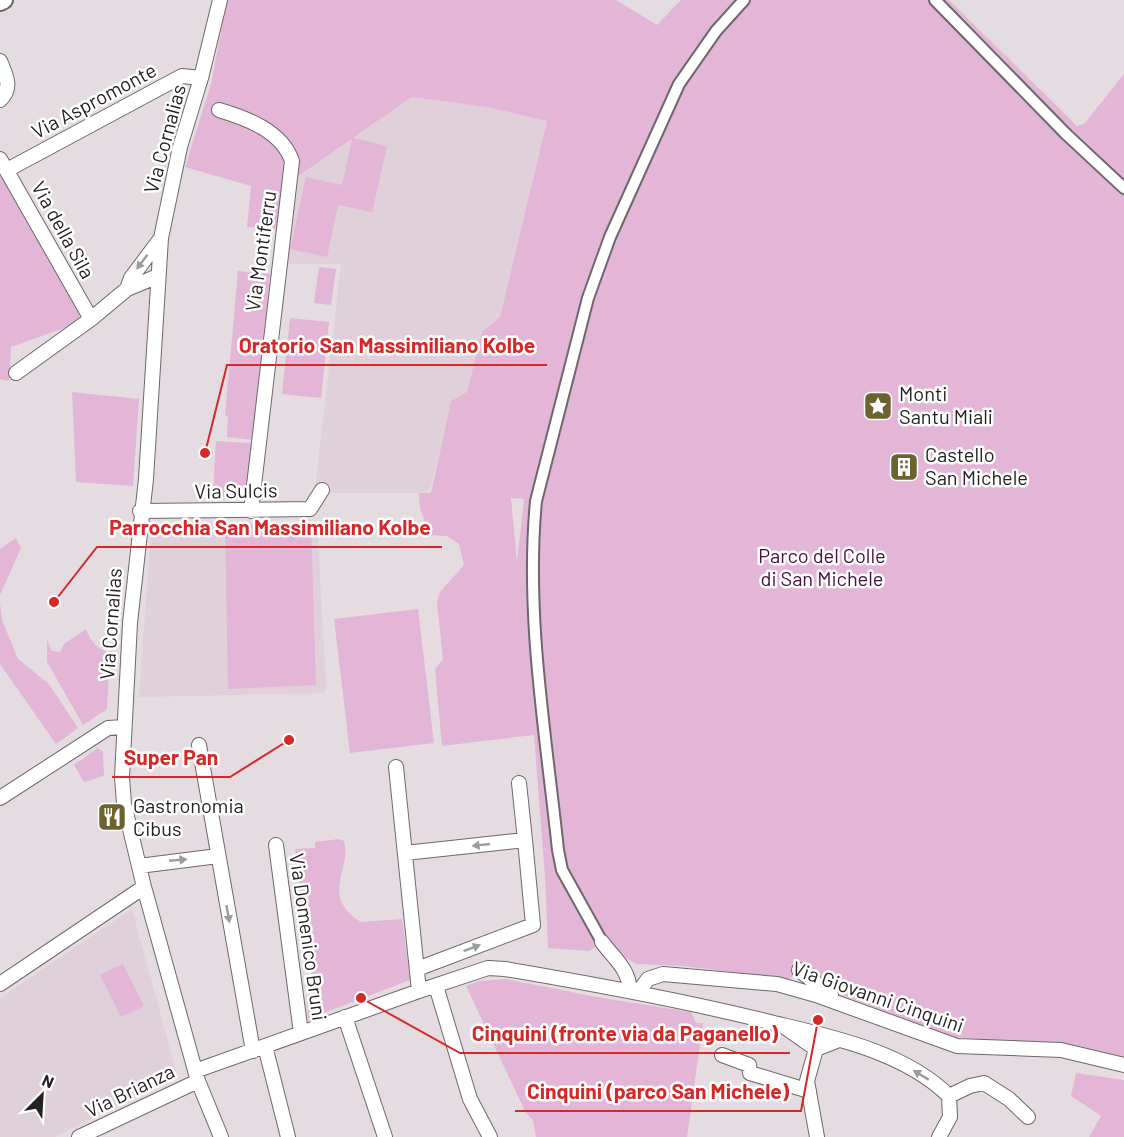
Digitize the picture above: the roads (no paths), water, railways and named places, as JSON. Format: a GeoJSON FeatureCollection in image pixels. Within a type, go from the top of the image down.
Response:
{"type":"FeatureCollection","features":[{"type":"Feature","properties":{"kind":"street"},"geometry":{"type":"LineString","coordinates":[[0,2],[4,0]]}},
{"type":"Feature","properties":{"kind":"street","name":"Via Cornalias"},"geometry":{"type":"LineString","coordinates":[[220,0],[201,78],[180,147],[161,238],[146,479],[140,511],[131,612],[124,727],[124,804],[144,887],[196,1076],[221,1137]]}},
{"type":"Feature","properties":{"kind":"street"},"geometry":{"type":"LineString","coordinates":[[634,991],[630,980],[602,942],[569,886],[562,870],[558,850],[534,610],[533,540],[537,501],[588,298],[610,237],[679,84],[716,31],[744,0]]}},
{"type":"Feature","properties":{"kind":"street"},"geometry":{"type":"LineString","coordinates":[[935,0],[1066,135],[1124,188]]}},
{"type":"Feature","properties":{"kind":"street"},"geometry":{"type":"LineString","coordinates":[[0,61],[8,79],[7,90],[0,100]]}},
{"type":"Feature","properties":{"kind":"street","name":"Via Aspromonte"},"geometry":{"type":"LineString","coordinates":[[4,165],[182,76],[201,78]]}},
{"type":"Feature","properties":{"kind":"street","name":"Via Montiferru"},"geometry":{"type":"LineString","coordinates":[[219,110],[256,123],[285,149],[292,161],[251,511]]}},
{"type":"Feature","properties":{"kind":"street","name":"Via della Sila"},"geometry":{"type":"LineString","coordinates":[[4,165],[91,319]]}},
{"type":"Feature","properties":{"kind":"street"},"geometry":{"type":"LineString","coordinates":[[127,289],[130,278],[161,238]]}},
{"type":"Feature","properties":{"kind":"street"},"geometry":{"type":"LineString","coordinates":[[16,373],[91,319],[127,289],[158,276]]}},
{"type":"Feature","properties":{"kind":"street","name":"Via Sulcis"},"geometry":{"type":"LineString","coordinates":[[140,511],[310,509],[322,490]]}},
{"type":"Feature","properties":{"kind":"street"},"geometry":{"type":"LineString","coordinates":[[0,798],[108,728],[124,727]]}},
{"type":"Feature","properties":{"kind":"street"},"geometry":{"type":"LineString","coordinates":[[199,745],[218,856],[259,1048],[288,1137]]}},
{"type":"Feature","properties":{"kind":"street"},"geometry":{"type":"LineString","coordinates":[[396,767],[419,991]]}},
{"type":"Feature","properties":{"kind":"street"},"geometry":{"type":"LineString","coordinates":[[417,969],[533,925],[519,783]]}},
{"type":"Feature","properties":{"kind":"street"},"geometry":{"type":"LineString","coordinates":[[405,853],[525,840]]}},
{"type":"Feature","properties":{"kind":"street","name":"Via Domenico Bruni"},"geometry":{"type":"LineString","coordinates":[[276,845],[301,1033]]}},
{"type":"Feature","properties":{"kind":"street"},"geometry":{"type":"LineString","coordinates":[[139,866],[218,856]]}},
{"type":"Feature","properties":{"kind":"street"},"geometry":{"type":"LineString","coordinates":[[0,984],[144,887]]}},
{"type":"Feature","properties":{"kind":"street"},"geometry":{"type":"LineString","coordinates":[[612,987],[616,980],[616,962]]}},
{"type":"Feature","properties":{"kind":"street"},"geometry":{"type":"LineString","coordinates":[[196,1076],[259,1048],[488,968],[656,994],[804,1028],[840,1040],[902,1064],[937,1084],[949,1096],[950,1117],[939,1137]]}},
{"type":"Feature","properties":{"kind":"street"},"geometry":{"type":"LineString","coordinates":[[799,970],[845,1005]]}},
{"type":"Feature","properties":{"kind":"street"},"geometry":{"type":"LineString","coordinates":[[634,991],[648,979],[660,974]]}},
{"type":"Feature","properties":{"kind":"street"},"geometry":{"type":"LineString","coordinates":[[656,994],[656,982],[660,974]]}},
{"type":"Feature","properties":{"kind":"street","name":"Via Giovanni Cinquini"},"geometry":{"type":"LineString","coordinates":[[660,974],[777,984],[845,1005],[957,1047],[1061,1050],[1124,1065]]}},
{"type":"Feature","properties":{"kind":"street"},"geometry":{"type":"LineString","coordinates":[[672,998],[679,979],[690,975]]}},
{"type":"Feature","properties":{"kind":"street"},"geometry":{"type":"LineString","coordinates":[[436,986],[470,1099],[490,1137]]}},
{"type":"Feature","properties":{"kind":"street"},"geometry":{"type":"LineString","coordinates":[[345,1017],[385,1137]]}},
{"type":"Feature","properties":{"kind":"street"},"geometry":{"type":"LineString","coordinates":[[777,1023],[793,1031],[816,1049]]}},
{"type":"Feature","properties":{"kind":"street"},"geometry":{"type":"LineString","coordinates":[[816,1049],[840,1040]]}},
{"type":"Feature","properties":{"kind":"street"},"geometry":{"type":"LineString","coordinates":[[816,1049],[807,1081],[817,1137]]}},
{"type":"Feature","properties":{"kind":"street"},"geometry":{"type":"LineString","coordinates":[[722,1055],[749,1065],[750,1073],[808,1091]]}},
{"type":"Feature","properties":{"kind":"street","name":"Via Brianza"},"geometry":{"type":"LineString","coordinates":[[79,1137],[196,1076]]}},
{"type":"Feature","properties":{"kind":"street"},"geometry":{"type":"LineString","coordinates":[[949,1096],[969,1086],[984,1083],[1009,1099],[1028,1118]]}},
{"type":"Feature","properties":{"kind":"place","name":"Monti Santu Miali"},"geometry":{"type":"Point","coordinates":[878,406]}},
{"type":"Feature","properties":{"kind":"place","name":"Oratorio San Massimiliano Kolbe"},"geometry":{"type":"Point","coordinates":[205,453]}},
{"type":"Feature","properties":{"kind":"place","name":"Castello San Michele"},"geometry":{"type":"Point","coordinates":[904,467]}},
{"type":"Feature","properties":{"kind":"place","name":"Parrocchia San Massimiliano Kolbe"},"geometry":{"type":"Point","coordinates":[54,602]}},
{"type":"Feature","properties":{"kind":"place","name":"Super Pan"},"geometry":{"type":"Point","coordinates":[289,740]}},
{"type":"Feature","properties":{"kind":"place","name":"Gastronomia Cibus"},"geometry":{"type":"Point","coordinates":[112,817]}},
{"type":"Feature","properties":{"kind":"place","name":"Cinquini (fronte via da Paganello)"},"geometry":{"type":"Point","coordinates":[361,998]}},
{"type":"Feature","properties":{"kind":"place","name":"Cinquini (parco San Michele)"},"geometry":{"type":"Point","coordinates":[818,1020]}},
{"type":"Feature","properties":{"kind":"park label","name":"Parco del Colle di San Michele"},"geometry":{"type":"Point","coordinates":[822,568]}}]}
